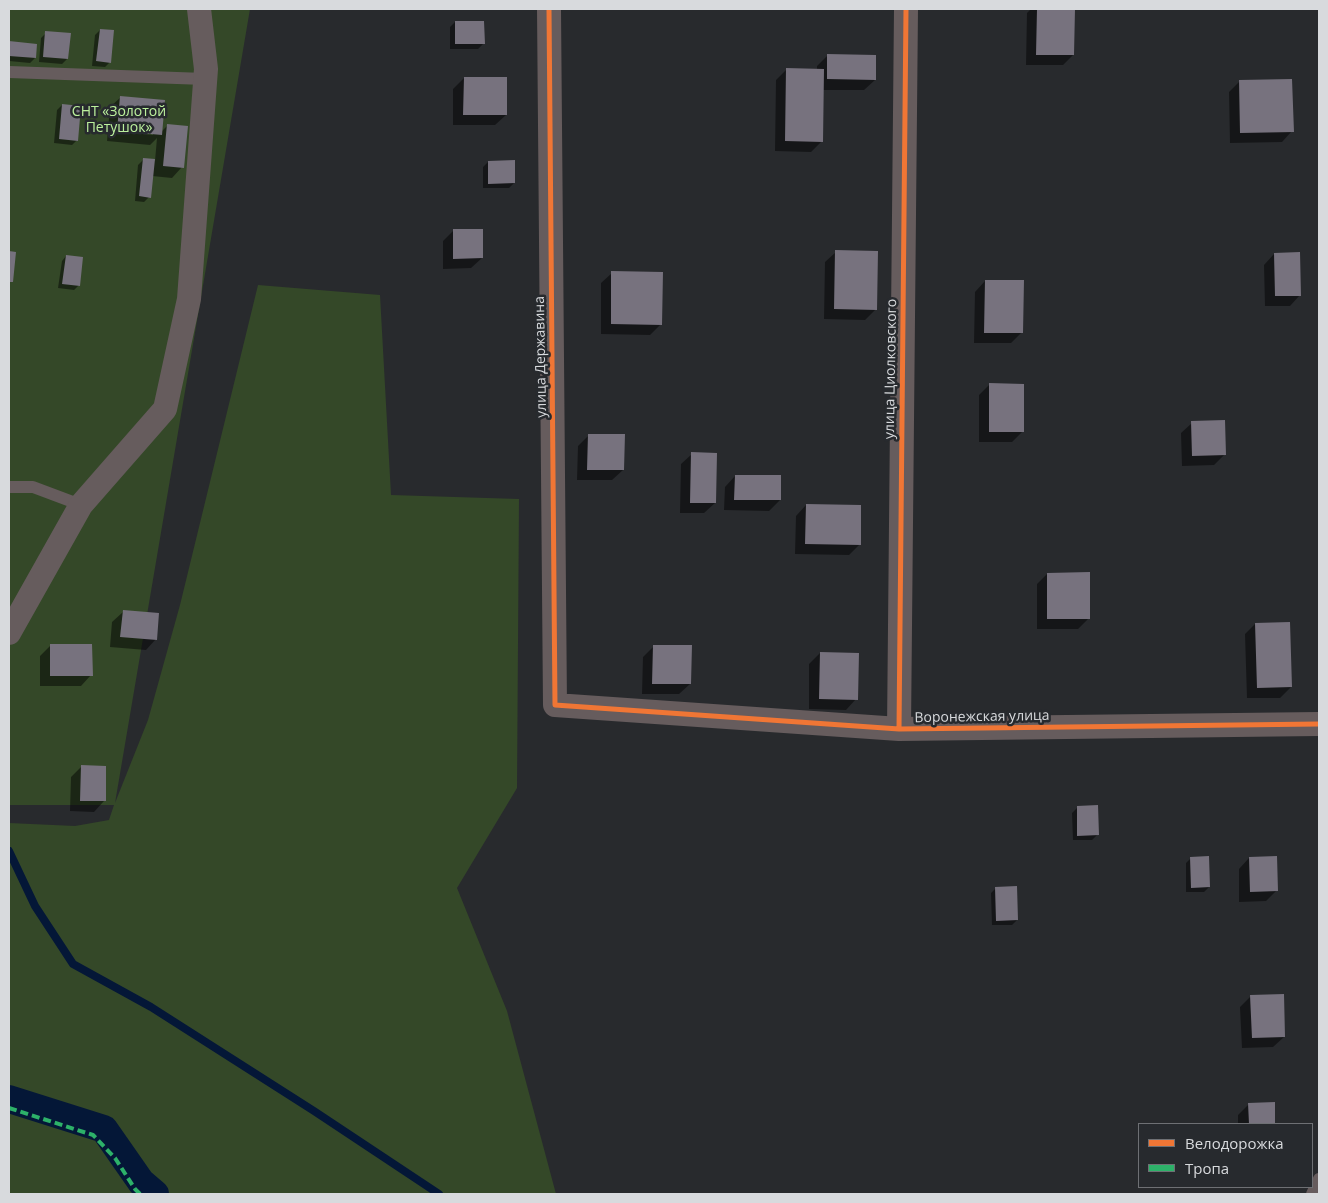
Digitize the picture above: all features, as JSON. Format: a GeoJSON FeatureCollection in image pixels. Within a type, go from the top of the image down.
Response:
{"type":"FeatureCollection","features":[{"type":"Feature","properties":{"kind":"street"},"geometry":{"type":"LineString","coordinates":[[9,633],[81,505],[165,409],[189,299],[205,78],[199,9]]}},
{"type":"Feature","properties":{"kind":"street","name":"улица Державина"},"geometry":{"type":"LineString","coordinates":[[549,9],[555,705]]}},
{"type":"Feature","properties":{"kind":"street","name":"улица Циолковского"},"geometry":{"type":"LineString","coordinates":[[899,729],[906,9]]}},
{"type":"Feature","properties":{"kind":"street","name":"Воронежская улица"},"geometry":{"type":"LineString","coordinates":[[555,705],[899,729],[1319,724]]}},
{"type":"Feature","properties":{"kind":"lane"},"geometry":{"type":"LineString","coordinates":[[9,72],[205,78]]}},
{"type":"Feature","properties":{"kind":"lane"},"geometry":{"type":"LineString","coordinates":[[9,487],[33,487],[81,505]]}},
{"type":"Feature","properties":{"kind":"lane"},"geometry":{"type":"LineString","coordinates":[[1312,1194],[1319,1179]]}},
{"type":"Feature","properties":{"kind":"green space","name":"СНТ «Золотой Петушок»"},"geometry":{"type":"Polygon","coordinates":[[[9,9],[250,9],[115,803],[148,720],[180,605],[258,285],[380,295],[391,495],[519,499],[517,788],[457,888],[507,1011],[556,1194],[9,1194],[9,823],[75,826],[109,820],[114,805],[9,805],[9,9]]]}},
{"type":"Feature","properties":{"kind":"building"},"geometry":{"type":"Polygon","coordinates":[[[1037,9],[1075,9],[1074,55],[1036,55],[1037,9]]]}},
{"type":"Feature","properties":{"kind":"building"},"geometry":{"type":"Polygon","coordinates":[[[455,21],[484,21],[485,44],[455,44],[455,21]]]}},
{"type":"Feature","properties":{"kind":"building"},"geometry":{"type":"Polygon","coordinates":[[[100,29],[114,30],[111,63],[96,61],[100,29]]]}},
{"type":"Feature","properties":{"kind":"building"},"geometry":{"type":"Polygon","coordinates":[[[45,31],[71,33],[68,59],[43,57],[45,31]]]}},
{"type":"Feature","properties":{"kind":"building"},"geometry":{"type":"Polygon","coordinates":[[[9,41],[37,44],[36,58],[9,56],[9,41]]]}},
{"type":"Feature","properties":{"kind":"building"},"geometry":{"type":"Polygon","coordinates":[[[827,54],[876,55],[876,80],[827,79],[827,54]]]}},
{"type":"Feature","properties":{"kind":"building"},"geometry":{"type":"Polygon","coordinates":[[[786,68],[824,69],[823,142],[785,141],[786,68]]]}},
{"type":"Feature","properties":{"kind":"building"},"geometry":{"type":"Polygon","coordinates":[[[464,77],[507,77],[507,115],[463,115],[464,77]]]}},
{"type":"Feature","properties":{"kind":"building"},"geometry":{"type":"Polygon","coordinates":[[[1292,79],[1294,132],[1240,133],[1239,80],[1292,79]]]}},
{"type":"Feature","properties":{"kind":"building"},"geometry":{"type":"Polygon","coordinates":[[[120,96],[165,100],[162,135],[117,131],[120,96]]]}},
{"type":"Feature","properties":{"kind":"building"},"geometry":{"type":"Polygon","coordinates":[[[62,104],[81,106],[78,141],[59,139],[62,104]]]}},
{"type":"Feature","properties":{"kind":"building"},"geometry":{"type":"Polygon","coordinates":[[[167,124],[188,126],[184,168],[163,166],[167,124]]]}},
{"type":"Feature","properties":{"kind":"building"},"geometry":{"type":"Polygon","coordinates":[[[143,158],[155,159],[151,198],[139,196],[143,158]]]}},
{"type":"Feature","properties":{"kind":"building"},"geometry":{"type":"Polygon","coordinates":[[[515,160],[515,183],[488,184],[488,161],[515,160]]]}},
{"type":"Feature","properties":{"kind":"building"},"geometry":{"type":"Polygon","coordinates":[[[453,229],[483,229],[483,258],[453,259],[453,229]]]}},
{"type":"Feature","properties":{"kind":"building"},"geometry":{"type":"Polygon","coordinates":[[[835,250],[878,251],[877,310],[834,309],[835,250]]]}},
{"type":"Feature","properties":{"kind":"building"},"geometry":{"type":"Polygon","coordinates":[[[9,251],[16,252],[13,282],[9,282],[9,251]]]}},
{"type":"Feature","properties":{"kind":"building"},"geometry":{"type":"Polygon","coordinates":[[[1300,252],[1301,296],[1275,296],[1274,253],[1300,252]]]}},
{"type":"Feature","properties":{"kind":"building"},"geometry":{"type":"Polygon","coordinates":[[[66,255],[83,257],[80,286],[62,284],[66,255]]]}},
{"type":"Feature","properties":{"kind":"building"},"geometry":{"type":"Polygon","coordinates":[[[611,271],[663,272],[662,325],[611,324],[611,271]]]}},
{"type":"Feature","properties":{"kind":"building"},"geometry":{"type":"Polygon","coordinates":[[[985,280],[1024,280],[1023,333],[984,333],[985,280]]]}},
{"type":"Feature","properties":{"kind":"building"},"geometry":{"type":"Polygon","coordinates":[[[989,383],[1024,384],[1024,432],[989,432],[989,383]]]}},
{"type":"Feature","properties":{"kind":"building"},"geometry":{"type":"Polygon","coordinates":[[[1225,420],[1226,455],[1192,456],[1191,421],[1225,420]]]}},
{"type":"Feature","properties":{"kind":"building"},"geometry":{"type":"Polygon","coordinates":[[[588,434],[625,434],[624,470],[587,470],[588,434]]]}},
{"type":"Feature","properties":{"kind":"building"},"geometry":{"type":"Polygon","coordinates":[[[691,452],[717,453],[716,503],[690,503],[691,452]]]}},
{"type":"Feature","properties":{"kind":"building"},"geometry":{"type":"Polygon","coordinates":[[[735,475],[781,475],[781,500],[734,500],[735,475]]]}},
{"type":"Feature","properties":{"kind":"building"},"geometry":{"type":"Polygon","coordinates":[[[806,504],[861,505],[861,545],[805,544],[806,504]]]}},
{"type":"Feature","properties":{"kind":"building"},"geometry":{"type":"Polygon","coordinates":[[[1090,572],[1090,619],[1047,619],[1047,573],[1090,572]]]}},
{"type":"Feature","properties":{"kind":"building"},"geometry":{"type":"Polygon","coordinates":[[[123,610],[159,613],[157,640],[120,637],[123,610]]]}},
{"type":"Feature","properties":{"kind":"building"},"geometry":{"type":"Polygon","coordinates":[[[1290,622],[1292,687],[1257,688],[1255,623],[1290,622]]]}},
{"type":"Feature","properties":{"kind":"building"},"geometry":{"type":"Polygon","coordinates":[[[50,644],[92,644],[93,676],[50,676],[50,644]]]}},
{"type":"Feature","properties":{"kind":"building"},"geometry":{"type":"Polygon","coordinates":[[[653,645],[692,645],[691,684],[652,684],[653,645]]]}},
{"type":"Feature","properties":{"kind":"building"},"geometry":{"type":"Polygon","coordinates":[[[820,652],[859,653],[858,700],[819,699],[820,652]]]}},
{"type":"Feature","properties":{"kind":"building"},"geometry":{"type":"Polygon","coordinates":[[[81,765],[106,766],[106,801],[80,801],[81,765]]]}},
{"type":"Feature","properties":{"kind":"building"},"geometry":{"type":"Polygon","coordinates":[[[1098,805],[1099,835],[1077,836],[1077,806],[1098,805]]]}},
{"type":"Feature","properties":{"kind":"building"},"geometry":{"type":"Polygon","coordinates":[[[1209,856],[1210,887],[1191,888],[1190,857],[1209,856]]]}},
{"type":"Feature","properties":{"kind":"building"},"geometry":{"type":"Polygon","coordinates":[[[1277,856],[1278,891],[1250,892],[1249,857],[1277,856]]]}},
{"type":"Feature","properties":{"kind":"building"},"geometry":{"type":"Polygon","coordinates":[[[1017,886],[1018,920],[996,921],[995,887],[1017,886]]]}},
{"type":"Feature","properties":{"kind":"building"},"geometry":{"type":"Polygon","coordinates":[[[1284,994],[1285,1037],[1252,1038],[1250,995],[1284,994]]]}},
{"type":"Feature","properties":{"kind":"building"},"geometry":{"type":"Polygon","coordinates":[[[1275,1102],[1275,1123],[1249,1123],[1248,1103],[1275,1102]]]}},
{"type":"Feature","properties":{"kind":"waterway"},"geometry":{"type":"LineString","coordinates":[[9,851],[35,906],[73,964],[151,1007],[314,1111],[439,1194]]}},
{"type":"Feature","properties":{"kind":"waterway"},"geometry":{"type":"LineString","coordinates":[[9,1099],[104,1129],[141,1182],[155,1194]]}},
{"type":"Feature","properties":{"kind":"marked path"},"geometry":{"type":"LineString","coordinates":[[9,1108],[93,1135],[115,1158],[140,1194]]}},
{"type":"Feature","properties":{"kind":"cycle path"},"geometry":{"type":"LineString","coordinates":[[549,9],[555,705],[899,729],[1319,724]]}},
{"type":"Feature","properties":{"kind":"cycle path"},"geometry":{"type":"LineString","coordinates":[[899,729],[906,9]]}}]}
